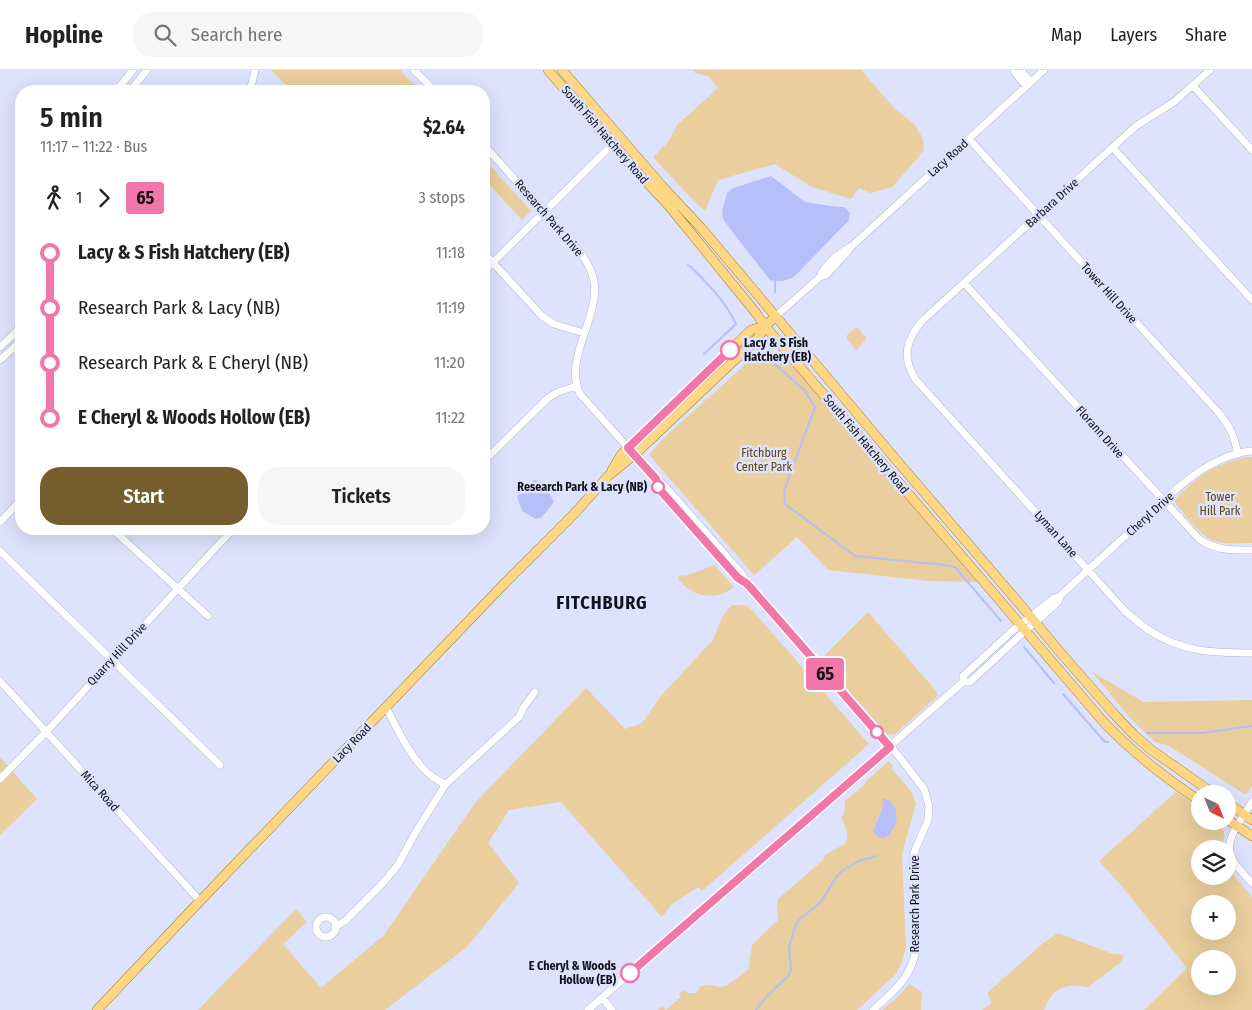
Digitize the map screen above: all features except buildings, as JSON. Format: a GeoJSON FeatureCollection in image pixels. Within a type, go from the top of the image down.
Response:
{"type":"FeatureCollection","features":[{"type":"Feature","properties":{"kind":"main road","name":"South Fish Hatchery Road"},"geometry":{"type":"LineString","coordinates":[[548,70],[612,145],[668,206],[765,326],[1113,732],[1155,770],[1191,795]]}},
{"type":"Feature","properties":{"kind":"main road","name":"South Fish Hatchery Road"},"geometry":{"type":"LineString","coordinates":[[562,70],[662,186],[704,230],[898,462],[1114,715],[1161,758],[1201,785]]}},
{"type":"Feature","properties":{"kind":"main road","name":"Lacy Road"},"geometry":{"type":"LineString","coordinates":[[97,1010],[502,586],[574,514],[631,451],[751,330],[765,326],[776,316]]}},
{"type":"Feature","properties":{"kind":"main road"},"geometry":{"type":"LineString","coordinates":[[1236,809],[1248,817]]}},
{"type":"Feature","properties":{"kind":"main road"},"geometry":{"type":"LineString","coordinates":[[1237,826],[1252,836]]}},
{"type":"Feature","properties":{"kind":"street"},"geometry":{"type":"LineString","coordinates":[[120,85],[133,70]]}},
{"type":"Feature","properties":{"kind":"street"},"geometry":{"type":"LineString","coordinates":[[135,85],[147,70]]}},
{"type":"Feature","properties":{"kind":"street"},"geometry":{"type":"LineString","coordinates":[[251,85],[255,70]]}},
{"type":"Feature","properties":{"kind":"street"},"geometry":{"type":"LineString","coordinates":[[414,70],[429,85]]}},
{"type":"Feature","properties":{"kind":"street"},"geometry":{"type":"LineString","coordinates":[[1014,70],[1016,74],[1029,84]]}},
{"type":"Feature","properties":{"kind":"street"},"geometry":{"type":"LineString","coordinates":[[1020,70],[1029,84]]}},
{"type":"Feature","properties":{"kind":"street","name":"Lacy Road"},"geometry":{"type":"LineString","coordinates":[[776,316],[820,277],[822,271],[844,250],[852,246],[1044,70]]}},
{"type":"Feature","properties":{"kind":"street","name":"Barbara Drive"},"geometry":{"type":"LineString","coordinates":[[907,349],[916,328],[964,283],[1136,126],[1174,102],[1210,70]]}},
{"type":"Feature","properties":{"kind":"street"},"geometry":{"type":"LineString","coordinates":[[1193,86],[1252,150]]}},
{"type":"Feature","properties":{"kind":"street","name":"Tower Hill Drive"},"geometry":{"type":"LineString","coordinates":[[969,139],[1223,418],[1233,434],[1238,454]]}},
{"type":"Feature","properties":{"kind":"street"},"geometry":{"type":"LineString","coordinates":[[490,264],[612,145]]}},
{"type":"Feature","properties":{"kind":"street"},"geometry":{"type":"LineString","coordinates":[[1113,148],[1252,300]]}},
{"type":"Feature","properties":{"kind":"street","name":"Research Park Drive"},"geometry":{"type":"LineString","coordinates":[[490,152],[581,253],[592,272],[594,282],[593,301],[576,366],[575,379],[576,386],[585,400],[656,479],[660,490],[677,510],[738,578],[746,583],[924,788],[929,806],[928,820],[913,859],[917,935],[915,957],[901,985],[873,1010]]}},
{"type":"Feature","properties":{"kind":"street"},"geometry":{"type":"LineString","coordinates":[[490,260],[542,316],[554,324],[584,333]]}},
{"type":"Feature","properties":{"kind":"street","name":"Florann Drive"},"geometry":{"type":"LineString","coordinates":[[964,283],[1199,539],[1207,545],[1226,550],[1252,550]]}},
{"type":"Feature","properties":{"kind":"street"},"geometry":{"type":"LineString","coordinates":[[0,347],[15,333]]}},
{"type":"Feature","properties":{"kind":"street"},"geometry":{"type":"LineString","coordinates":[[0,360],[15,346]]}},
{"type":"Feature","properties":{"kind":"street","name":"Lyman Lane"},"geometry":{"type":"LineString","coordinates":[[907,349],[908,364],[916,380],[1125,611],[1146,628],[1175,643],[1197,650],[1216,653],[1252,653]]}},
{"type":"Feature","properties":{"kind":"street"},"geometry":{"type":"LineString","coordinates":[[490,455],[548,398],[558,392],[576,386]]}},
{"type":"Feature","properties":{"kind":"street","name":"Cheryl Drive"},"geometry":{"type":"LineString","coordinates":[[588,1010],[964,682],[964,676],[1032,619],[1058,602],[1060,596],[1088,570],[1198,472],[1221,459],[1252,451]]}},
{"type":"Feature","properties":{"kind":"street"},"geometry":{"type":"LineString","coordinates":[[0,522],[15,506]]}},
{"type":"Feature","properties":{"kind":"street"},"geometry":{"type":"LineString","coordinates":[[119,535],[208,616]]}},
{"type":"Feature","properties":{"kind":"street","name":"Quarry Hill Drive"},"geometry":{"type":"LineString","coordinates":[[0,779],[46,732],[228,535]]}},
{"type":"Feature","properties":{"kind":"street"},"geometry":{"type":"LineString","coordinates":[[0,551],[220,765]]}},
{"type":"Feature","properties":{"kind":"street","name":"Mica Road"},"geometry":{"type":"LineString","coordinates":[[0,681],[200,901]]}},
{"type":"Feature","properties":{"kind":"street"},"geometry":{"type":"LineString","coordinates":[[335,927],[345,921],[398,865],[414,834],[445,785],[519,717],[535,692]]}},
{"type":"Feature","properties":{"kind":"street"},"geometry":{"type":"LineString","coordinates":[[386,707],[418,763],[430,775],[445,785]]}},
{"type":"Feature","properties":{"kind":"street"},"geometry":{"type":"LineString","coordinates":[[1252,802],[1248,817],[1237,826],[1229,844],[1230,853],[1235,863],[1252,883]]}},
{"type":"Feature","properties":{"kind":"street"},"geometry":{"type":"LineString","coordinates":[[602,998],[612,1010]]}},
{"type":"Feature","properties":{"kind":"green space"},"geometry":{"type":"Polygon","coordinates":[[[271,70],[400,70],[415,85],[286,85],[271,70]]]}},
{"type":"Feature","properties":{"kind":"green space"},"geometry":{"type":"Polygon","coordinates":[[[693,70],[861,70],[894,108],[914,124],[922,137],[924,150],[892,187],[870,193],[859,188],[851,199],[812,187],[775,164],[718,180],[705,211],[653,157],[669,141],[677,125],[718,88],[708,76],[695,73],[693,70]]]}},
{"type":"Feature","properties":{"kind":"green space"},"geometry":{"type":"Polygon","coordinates":[[[490,166],[531,211],[522,220],[490,185],[490,166]]]}},
{"type":"Feature","properties":{"kind":"green space"},"geometry":{"type":"Polygon","coordinates":[[[857,327],[866,338],[856,350],[847,339],[847,335],[857,327]]]}},
{"type":"Feature","properties":{"kind":"green space","name":"Fitchburg Center Park"},"geometry":{"type":"Polygon","coordinates":[[[762,349],[783,354],[977,582],[929,581],[828,570],[797,537],[754,575],[649,455],[663,439],[762,349]]]}},
{"type":"Feature","properties":{"kind":"green space","name":"Tower Hill Park"},"geometry":{"type":"Polygon","coordinates":[[[1252,457],[1252,543],[1216,542],[1197,529],[1176,504],[1176,499],[1186,488],[1210,471],[1231,461],[1252,457]]]}},
{"type":"Feature","properties":{"kind":"green space"},"geometry":{"type":"Polygon","coordinates":[[[714,565],[734,587],[719,595],[711,596],[697,593],[690,590],[678,579],[680,575],[686,576],[714,565]]]}},
{"type":"Feature","properties":{"kind":"green space"},"geometry":{"type":"Polygon","coordinates":[[[733,605],[746,605],[754,612],[869,744],[702,891],[698,887],[671,905],[662,917],[561,802],[509,810],[488,843],[519,883],[467,947],[385,1010],[198,1010],[296,909],[307,922],[283,944],[321,988],[384,935],[475,803],[586,688],[625,729],[642,723],[661,696],[712,641],[723,617],[733,605]]]}},
{"type":"Feature","properties":{"kind":"green space"},"geometry":{"type":"Polygon","coordinates":[[[868,612],[936,691],[938,696],[892,735],[887,734],[821,659],[868,612]]]}},
{"type":"Feature","properties":{"kind":"green space"},"geometry":{"type":"Polygon","coordinates":[[[1092,672],[1144,702],[1252,700],[1252,786],[1246,795],[1236,789],[1236,785],[1230,785],[1169,746],[1155,742],[1132,720],[1092,672]]]}},
{"type":"Feature","properties":{"kind":"green space"},"geometry":{"type":"Polygon","coordinates":[[[0,757],[37,799],[0,835],[0,757]]]}},
{"type":"Feature","properties":{"kind":"green space"},"geometry":{"type":"Polygon","coordinates":[[[889,761],[893,766],[892,769],[911,791],[916,804],[902,854],[906,947],[896,974],[857,1010],[666,1010],[681,997],[679,994],[683,990],[689,993],[696,993],[701,986],[726,986],[749,968],[752,945],[778,920],[778,899],[822,861],[826,854],[845,844],[847,831],[841,817],[844,815],[845,801],[889,761]],[[883,806],[876,821],[881,838],[893,832],[883,806]]]}},
{"type":"Feature","properties":{"kind":"green space"},"geometry":{"type":"Polygon","coordinates":[[[1176,792],[1191,802],[1191,830],[1223,830],[1224,840],[1191,840],[1191,885],[1236,885],[1236,878],[1252,897],[1252,1010],[1144,1010],[1187,968],[1121,885],[1099,861],[1176,792]]]}},
{"type":"Feature","properties":{"kind":"green space"},"geometry":{"type":"Polygon","coordinates":[[[1058,933],[1113,954],[1124,955],[1121,962],[1088,987],[1067,986],[1061,988],[1051,996],[1044,1010],[982,1010],[992,1003],[987,993],[1042,944],[1058,933]]]}},
{"type":"Feature","properties":{"kind":"green space"},"geometry":{"type":"Polygon","coordinates":[[[909,984],[922,992],[921,1010],[882,1010],[900,995],[909,984]]]}},
{"type":"Feature","properties":{"kind":"green space"},"geometry":{"type":"Polygon","coordinates":[[[662,1006],[666,1010],[658,1010],[662,1006]]]}},
{"type":"Feature","properties":{"kind":"water"},"geometry":{"type":"Polygon","coordinates":[[[771,176],[805,202],[844,207],[850,213],[849,220],[795,276],[783,281],[770,280],[723,219],[722,211],[727,193],[733,188],[771,176]]]}},
{"type":"Feature","properties":{"kind":"water"},"geometry":{"type":"Polygon","coordinates":[[[534,480],[544,485],[554,502],[542,517],[536,519],[522,511],[517,496],[534,480]]]}},
{"type":"Feature","properties":{"kind":"water"},"geometry":{"type":"Polygon","coordinates":[[[883,798],[892,803],[896,810],[897,819],[890,834],[885,838],[879,838],[873,832],[882,808],[883,798]]]}},
{"type":"Feature","properties":{"kind":"waterway"},"geometry":{"type":"LineString","coordinates":[[688,265],[716,294],[736,324],[704,354]]}},
{"type":"Feature","properties":{"kind":"waterway"},"geometry":{"type":"LineString","coordinates":[[775,281],[775,292]]}},
{"type":"Feature","properties":{"kind":"waterway"},"geometry":{"type":"LineString","coordinates":[[764,352],[770,360],[804,390],[815,407],[784,491],[785,504],[855,556],[955,567],[1001,621]]}},
{"type":"Feature","properties":{"kind":"waterway"},"geometry":{"type":"LineString","coordinates":[[760,357],[770,360]]}},
{"type":"Feature","properties":{"kind":"waterway"},"geometry":{"type":"LineString","coordinates":[[1024,647],[1054,683]]}},
{"type":"Feature","properties":{"kind":"waterway"},"geometry":{"type":"LineString","coordinates":[[1063,694],[1105,742],[1108,742]]}},
{"type":"Feature","properties":{"kind":"waterway"},"geometry":{"type":"LineString","coordinates":[[1147,733],[1202,733],[1252,726]]}},
{"type":"Feature","properties":{"kind":"waterway"},"geometry":{"type":"LineString","coordinates":[[756,1010],[766,997],[789,975],[791,969],[789,947],[796,924],[821,902],[836,877],[842,871],[859,861],[876,856]]}},
{"type":"Feature","properties":{"kind":"bus line","name":"65"},"geometry":{"type":"LineString","coordinates":[[630,973],[890,747],[750,587],[738,578],[660,490],[656,479],[628,448],[730,350]]}},
{"type":"Feature","properties":{"kind":"place","name":"Lacy & S Fish Hatchery (EB)"},"geometry":{"type":"Point","coordinates":[730,350]}},
{"type":"Feature","properties":{"kind":"place","name":"Research Park & Lacy (NB)"},"geometry":{"type":"Point","coordinates":[658,487]}},
{"type":"Feature","properties":{"kind":"place","name":"E Cheryl & Woods Hollow (EB)"},"geometry":{"type":"Point","coordinates":[630,973]}},
{"type":"Feature","properties":{"kind":"district","name":"FITCHBURG"},"geometry":{"type":"Point","coordinates":[602,603]}}]}
